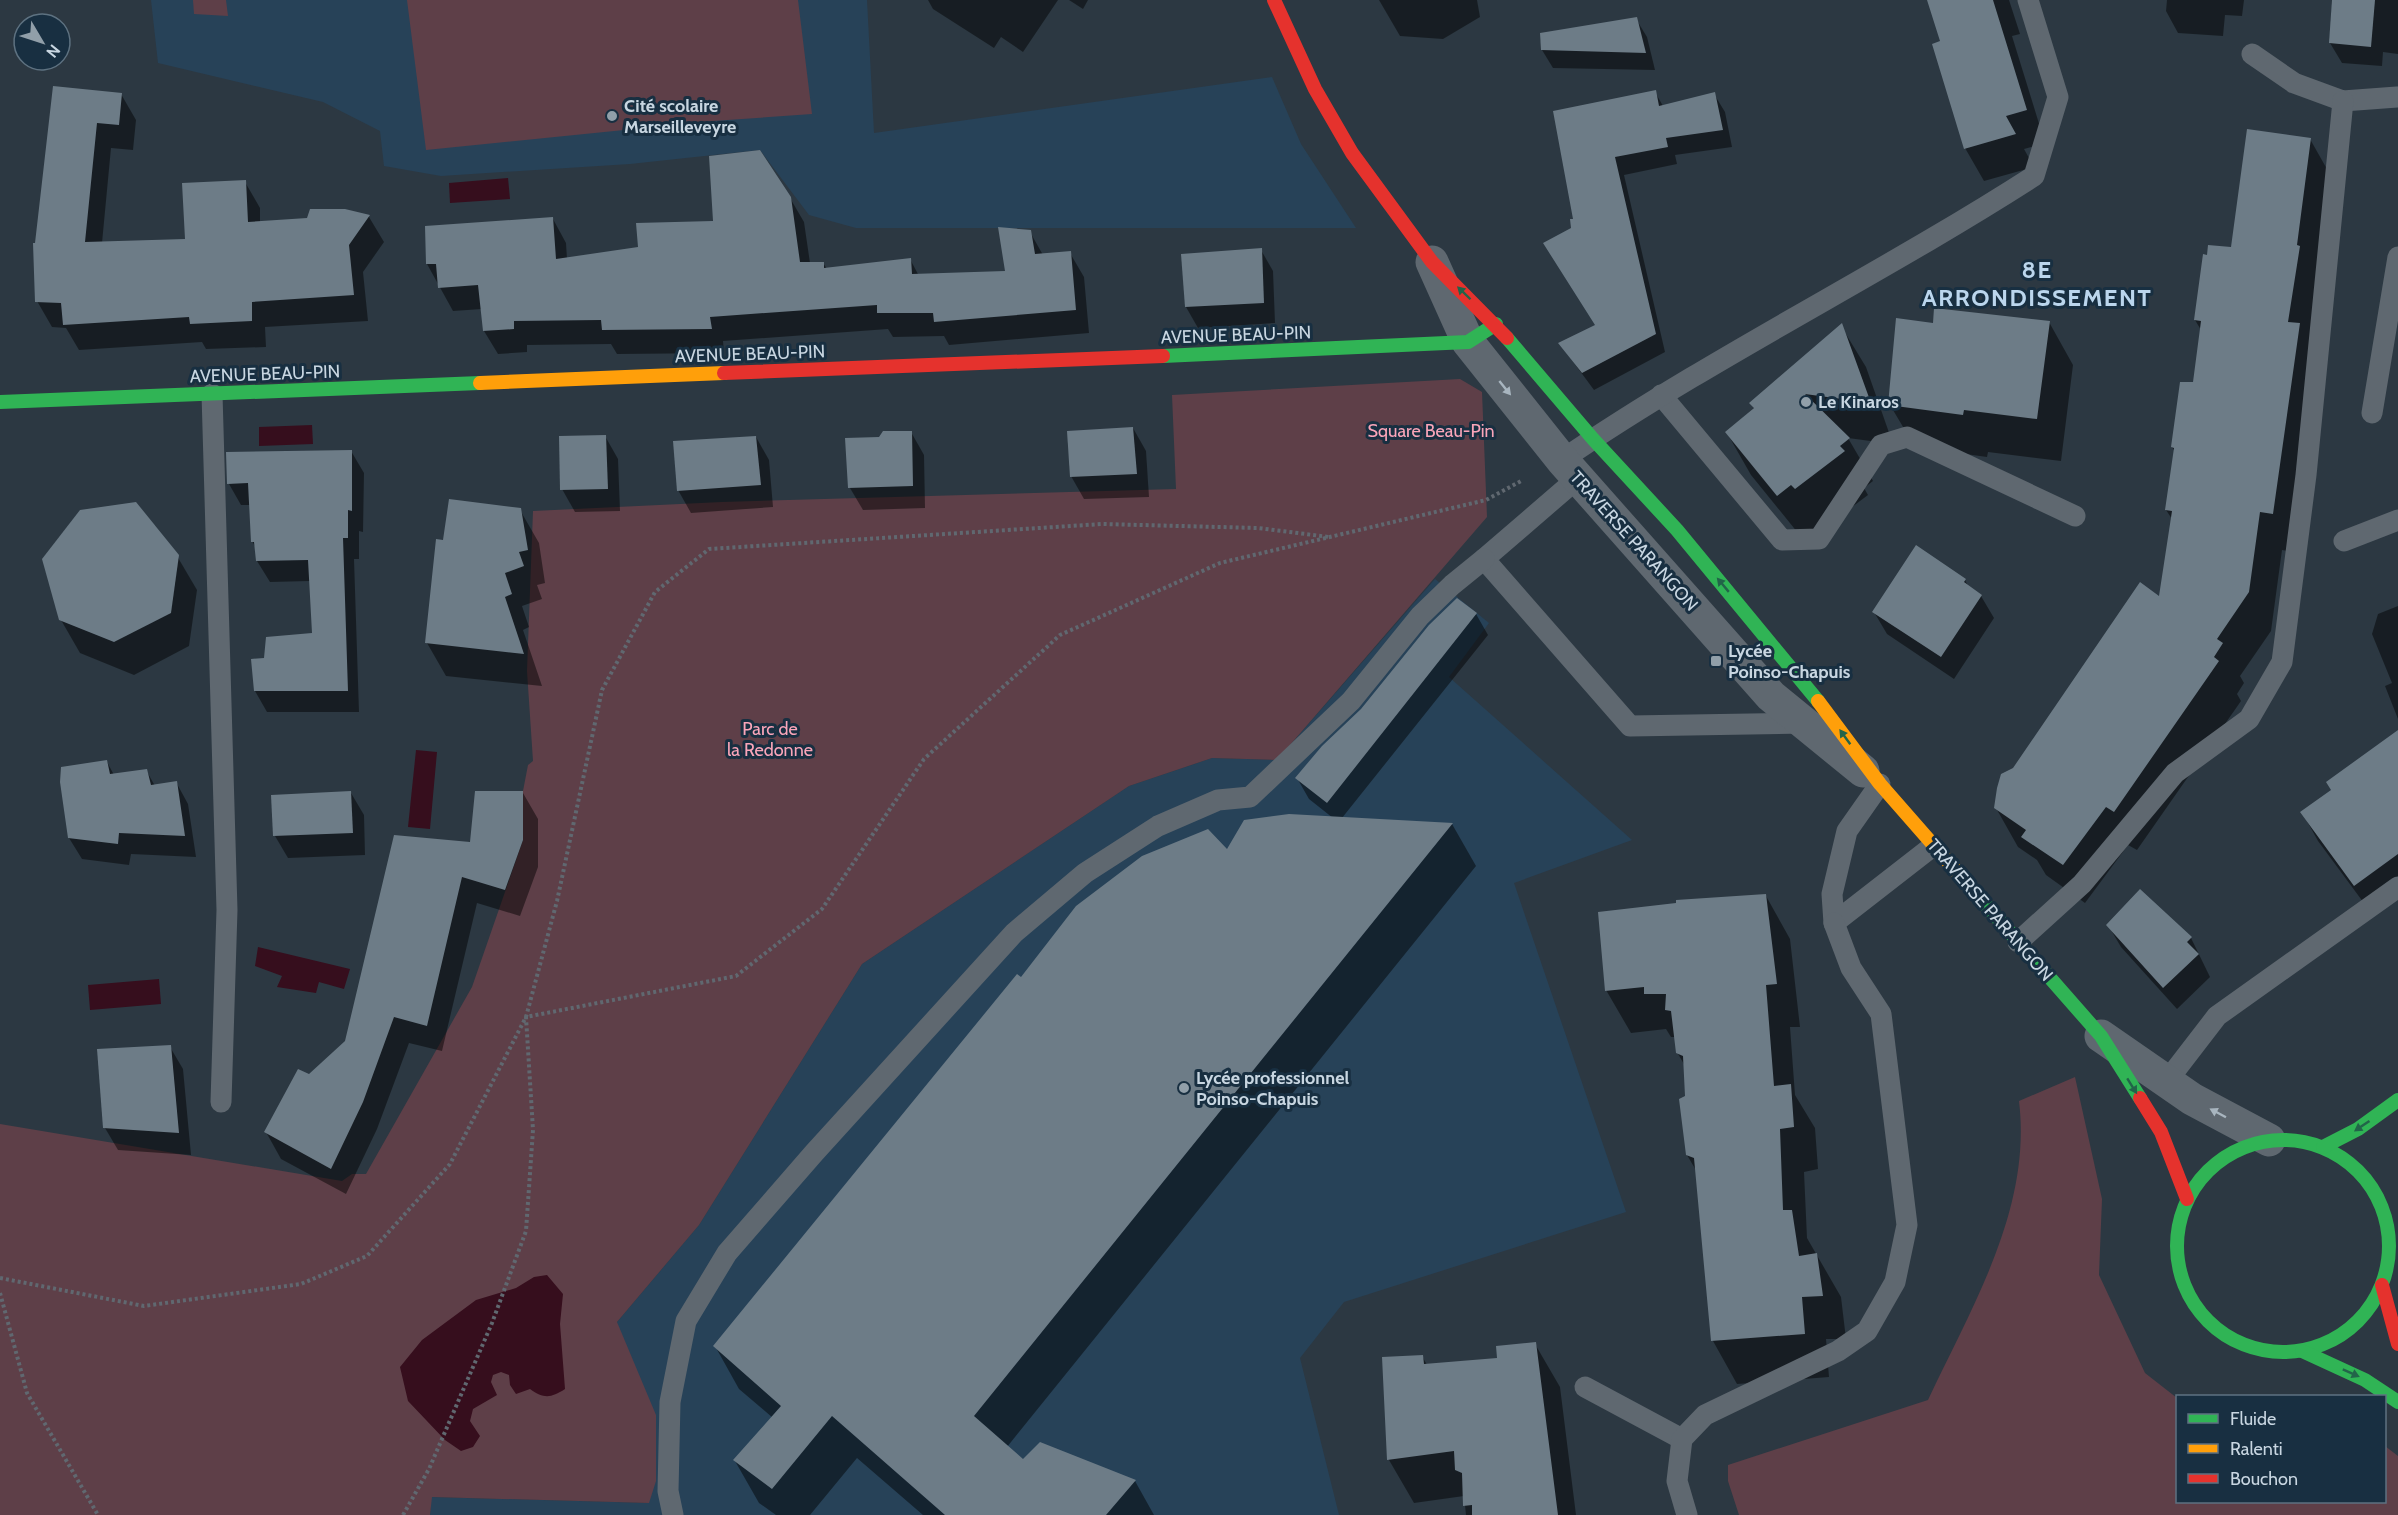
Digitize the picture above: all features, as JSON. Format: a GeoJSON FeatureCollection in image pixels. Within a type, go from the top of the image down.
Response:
{"type":"FeatureCollection","features":[{"type":"Feature","properties":{"kind":"street","name":"TRAVERSE PARANGON"},"geometry":{"type":"LineString","coordinates":[[1274,0],[1316,89],[1352,153],[1432,262],[1496,324],[1593,439],[1677,530],[1796,671],[1880,784],[2101,1036],[2161,1132],[2187,1199]]}},
{"type":"Feature","properties":{"kind":"street","name":"TRAVERSE PARANGON"},"geometry":{"type":"LineString","coordinates":[[1432,262],[1468,342],[1570,469],[1771,696],[1880,784]]}},
{"type":"Feature","properties":{"kind":"street"},"geometry":{"type":"LineString","coordinates":[[1468,342],[1496,324]]}},
{"type":"Feature","properties":{"kind":"street","name":"AVENUE BEAU-PIN"},"geometry":{"type":"LineString","coordinates":[[0,402],[1468,342]]}},
{"type":"Feature","properties":{"kind":"street","name":"TRAVERSE PARANGON"},"geometry":{"type":"LineString","coordinates":[[2101,1036],[2192,1099],[2269,1140]]}},
{"type":"Feature","properties":{"kind":"street"},"geometry":{"type":"LineString","coordinates":[[2323,1147],[2358,1129],[2398,1100]]}},
{"type":"Feature","properties":{"kind":"street"},"geometry":{"type":"LineString","coordinates":[[2269,1140],[2295,1140],[2323,1147],[2349,1163],[2371,1185],[2388,1209],[2389,1250],[2382,1285],[2363,1316],[2335,1339],[2302,1351],[2274,1353],[2247,1347],[2222,1334],[2202,1316],[2185,1290],[2177,1260],[2178,1229],[2187,1199],[2208,1171],[2236,1150],[2269,1140]]}},
{"type":"Feature","properties":{"kind":"street"},"geometry":{"type":"LineString","coordinates":[[2382,1285],[2398,1344]]}},
{"type":"Feature","properties":{"kind":"street"},"geometry":{"type":"LineString","coordinates":[[2302,1351],[2365,1380],[2398,1402]]}},
{"type":"Feature","properties":{"kind":"lane"},"geometry":{"type":"LineString","coordinates":[[673,1515],[668,1491],[670,1402],[686,1320],[727,1253],[814,1153],[1014,933],[1085,873],[1158,826],[1218,800],[1250,797],[1351,700],[1420,616],[1452,585],[1485,559],[1570,469],[1593,439],[1661,396],[1961,223],[2034,176],[2058,97],[2028,0]]}},
{"type":"Feature","properties":{"kind":"lane"},"geometry":{"type":"LineString","coordinates":[[2252,54],[2294,83],[2343,101],[2397,97]]}},
{"type":"Feature","properties":{"kind":"lane"},"geometry":{"type":"LineString","coordinates":[[2018,942],[2082,884],[2175,773],[2249,719],[2282,662],[2306,476],[2343,101]]}},
{"type":"Feature","properties":{"kind":"lane"},"geometry":{"type":"LineString","coordinates":[[2372,413],[2390,355],[2398,256]]}},
{"type":"Feature","properties":{"kind":"lane"},"geometry":{"type":"LineString","coordinates":[[212,394],[227,910],[222,1102]]}},
{"type":"Feature","properties":{"kind":"lane"},"geometry":{"type":"LineString","coordinates":[[1661,396],[1782,540],[1819,539],[1881,445],[1906,437],[2075,516]]}},
{"type":"Feature","properties":{"kind":"lane"},"geometry":{"type":"LineString","coordinates":[[2344,541],[2398,520]]}},
{"type":"Feature","properties":{"kind":"lane"},"geometry":{"type":"LineString","coordinates":[[1485,559],[1630,726],[1804,723]]}},
{"type":"Feature","properties":{"kind":"lane"},"geometry":{"type":"LineString","coordinates":[[1687,1515],[1677,1481],[1682,1439],[1705,1415],[1838,1351],[1867,1331],[1895,1282],[1908,1225],[1881,1014],[1851,968],[1834,923],[1832,894],[1847,831],[1880,784]]}},
{"type":"Feature","properties":{"kind":"lane"},"geometry":{"type":"LineString","coordinates":[[1834,923],[1933,846]]}},
{"type":"Feature","properties":{"kind":"lane"},"geometry":{"type":"LineString","coordinates":[[2167,1081],[2217,1016],[2398,887]]}},
{"type":"Feature","properties":{"kind":"lane"},"geometry":{"type":"LineString","coordinates":[[1585,1387],[1682,1439]]}},
{"type":"Feature","properties":{"kind":"path"},"geometry":{"type":"LineString","coordinates":[[526,1017],[736,976],[822,909],[924,759],[1060,635],[1220,563],[1486,500]]}},
{"type":"Feature","properties":{"kind":"path"},"geometry":{"type":"LineString","coordinates":[[0,1278],[144,1306],[301,1284],[367,1256],[450,1164],[526,1017],[557,901],[602,690],[655,591],[710,549],[1102,524],[1258,528],[1329,537]]}},
{"type":"Feature","properties":{"kind":"path"},"geometry":{"type":"LineString","coordinates":[[403,1515],[429,1469],[474,1365],[526,1231],[533,1130],[526,1017]]}},
{"type":"Feature","properties":{"kind":"path"},"geometry":{"type":"LineString","coordinates":[[0,1293],[27,1393],[98,1515]]}},
{"type":"Feature","properties":{"kind":"shaded area","name":"Cité scolaire Marseilleveyre"},"geometry":{"type":"Polygon","coordinates":[[[151,0],[867,0],[874,133],[1272,77],[1301,144],[1356,228],[856,228],[809,215],[760,150],[630,164],[441,176],[384,166],[380,131],[323,102],[158,63],[151,0]]]}},
{"type":"Feature","properties":{"kind":"shaded area"},"geometry":{"type":"Polygon","coordinates":[[[508,178],[510,199],[450,203],[449,183],[508,178]]]}},
{"type":"Feature","properties":{"kind":"shaded area"},"geometry":{"type":"Polygon","coordinates":[[[312,425],[313,444],[259,446],[259,427],[312,425]]]}},
{"type":"Feature","properties":{"kind":"shaded area","name":"Lycée professionnel Poinso-Chapuis"},"geometry":{"type":"Polygon","coordinates":[[[1435,579],[1489,623],[1449,677],[1632,840],[1514,883],[1626,1212],[1344,1302],[1300,1358],[1339,1515],[430,1515],[431,1497],[649,1503],[617,1322],[699,1225],[862,964],[1129,786],[1212,758],[1277,760],[1435,579]]]}},
{"type":"Feature","properties":{"kind":"shaded area"},"geometry":{"type":"Polygon","coordinates":[[[416,750],[437,752],[430,829],[408,827],[416,750]]]}},
{"type":"Feature","properties":{"kind":"shaded area"},"geometry":{"type":"Polygon","coordinates":[[[258,947],[350,969],[344,989],[319,982],[316,993],[277,987],[282,976],[255,966],[258,947]]]}},
{"type":"Feature","properties":{"kind":"shaded area"},"geometry":{"type":"Polygon","coordinates":[[[159,979],[161,1004],[90,1010],[88,985],[159,979]]]}},
{"type":"Feature","properties":{"kind":"shaded area"},"geometry":{"type":"Polygon","coordinates":[[[547,1275],[563,1294],[560,1324],[565,1389],[548,1396],[530,1389],[516,1394],[510,1385],[509,1375],[501,1372],[493,1375],[491,1382],[497,1395],[473,1409],[470,1421],[480,1436],[473,1447],[461,1451],[445,1440],[408,1401],[400,1367],[422,1340],[476,1300],[516,1288],[534,1277],[547,1275]]]}},
{"type":"Feature","properties":{"kind":"green space"},"geometry":{"type":"Polygon","coordinates":[[[193,0],[226,0],[228,16],[194,14],[193,0]]]}},
{"type":"Feature","properties":{"kind":"green space"},"geometry":{"type":"Polygon","coordinates":[[[407,0],[798,0],[812,114],[713,121],[426,150],[407,0]]]}},
{"type":"Feature","properties":{"kind":"green space","name":"Parc de la Redonne"},"geometry":{"type":"Polygon","coordinates":[[[1460,379],[1482,392],[1487,517],[1277,760],[1212,758],[1129,786],[862,964],[699,1225],[617,1322],[656,1415],[656,1481],[649,1503],[432,1497],[430,1515],[0,1515],[0,1124],[342,1181],[352,1174],[366,1174],[472,987],[523,840],[523,791],[528,765],[533,761],[527,671],[533,511],[722,502],[1176,489],[1172,395],[1460,379]]]}},
{"type":"Feature","properties":{"kind":"green space"},"geometry":{"type":"Polygon","coordinates":[[[2075,1077],[2102,1199],[2099,1275],[2145,1373],[2176,1397],[2176,1503],[2386,1503],[2386,1447],[2398,1456],[2398,1515],[1739,1515],[1728,1481],[1728,1465],[1928,1400],[1980,1293],[2008,1218],[2021,1141],[2019,1101],[2075,1077]]]}},
{"type":"Feature","properties":{"kind":"building"},"geometry":{"type":"Polygon","coordinates":[[[1927,0],[1993,0],[2027,110],[2006,116],[2016,134],[1964,149],[1932,44],[1940,41],[1927,0]]]}},
{"type":"Feature","properties":{"kind":"building"},"geometry":{"type":"Polygon","coordinates":[[[2332,0],[2375,0],[2371,47],[2329,43],[2332,0]]]}},
{"type":"Feature","properties":{"kind":"building"},"geometry":{"type":"Polygon","coordinates":[[[1637,17],[1646,53],[1541,50],[1540,33],[1637,17]]]}},
{"type":"Feature","properties":{"kind":"building"},"geometry":{"type":"Polygon","coordinates":[[[53,86],[122,93],[119,125],[97,123],[85,242],[185,239],[182,183],[246,180],[248,222],[307,218],[310,209],[345,209],[370,215],[349,245],[354,295],[252,302],[252,321],[190,324],[189,317],[63,325],[61,303],[35,302],[33,243],[35,243],[53,86]]]}},
{"type":"Feature","properties":{"kind":"building"},"geometry":{"type":"Polygon","coordinates":[[[1656,90],[1659,106],[1715,92],[1723,130],[1666,138],[1668,147],[1615,157],[1656,334],[1582,373],[1558,343],[1595,325],[1543,243],[1571,228],[1570,219],[1573,219],[1553,111],[1656,90]]]}},
{"type":"Feature","properties":{"kind":"building"},"geometry":{"type":"Polygon","coordinates":[[[2247,129],[2311,138],[2297,245],[2300,246],[2288,322],[2300,323],[2273,514],[2260,512],[2249,592],[2217,639],[2223,643],[2214,657],[2219,661],[2114,812],[2106,807],[2063,865],[2021,837],[2026,830],[1994,808],[1997,788],[2001,774],[2013,768],[2140,582],[2159,596],[2172,511],[2165,510],[2174,448],[2171,447],[2180,382],[2193,382],[2201,321],[2194,320],[2203,254],[2207,255],[2208,245],[2231,247],[2247,129]]]}},
{"type":"Feature","properties":{"kind":"building"},"geometry":{"type":"Polygon","coordinates":[[[760,150],[791,197],[800,262],[824,262],[824,268],[911,258],[912,274],[1005,271],[998,227],[1031,230],[1035,254],[1071,251],[1076,310],[934,322],[933,313],[877,313],[877,305],[710,317],[712,329],[602,330],[601,320],[514,321],[514,329],[483,331],[478,285],[438,288],[436,264],[426,264],[425,226],[553,217],[556,259],[638,247],[636,223],[713,221],[709,156],[760,150]]]}},
{"type":"Feature","properties":{"kind":"building"},"geometry":{"type":"Polygon","coordinates":[[[1262,248],[1264,303],[1185,307],[1181,254],[1262,248]]]}},
{"type":"Feature","properties":{"kind":"building"},"geometry":{"type":"Polygon","coordinates":[[[1934,308],[2050,321],[2037,419],[1964,410],[1963,415],[1888,405],[1896,318],[1933,323],[1934,308]]]}},
{"type":"Feature","properties":{"kind":"building"},"geometry":{"type":"Polygon","coordinates":[[[1842,323],[1871,403],[1805,394],[1850,438],[1840,446],[1845,451],[1795,489],[1791,485],[1777,496],[1725,432],[1754,408],[1749,403],[1842,323]]]}},
{"type":"Feature","properties":{"kind":"building"},"geometry":{"type":"Polygon","coordinates":[[[1133,427],[1137,474],[1070,477],[1067,431],[1133,427]]]}},
{"type":"Feature","properties":{"kind":"building"},"geometry":{"type":"Polygon","coordinates":[[[883,431],[912,431],[913,486],[848,488],[845,438],[879,437],[883,431]]]}},
{"type":"Feature","properties":{"kind":"building"},"geometry":{"type":"Polygon","coordinates":[[[606,435],[608,489],[560,490],[559,436],[606,435]]]}},
{"type":"Feature","properties":{"kind":"building"},"geometry":{"type":"Polygon","coordinates":[[[756,436],[761,485],[677,491],[673,441],[756,436]]]}},
{"type":"Feature","properties":{"kind":"building"},"geometry":{"type":"Polygon","coordinates":[[[352,450],[352,511],[348,510],[348,538],[343,538],[348,691],[254,691],[251,659],[264,658],[266,637],[312,633],[308,560],[256,561],[254,542],[251,542],[248,483],[227,484],[226,452],[352,450]]]}},
{"type":"Feature","properties":{"kind":"building"},"geometry":{"type":"Polygon","coordinates":[[[449,499],[521,508],[528,550],[519,552],[524,566],[505,573],[512,594],[505,597],[524,654],[425,643],[436,539],[443,540],[449,499]]]}},
{"type":"Feature","properties":{"kind":"building"},"geometry":{"type":"Polygon","coordinates":[[[136,502],[179,555],[171,613],[114,642],[59,620],[42,559],[80,510],[136,502]]]}},
{"type":"Feature","properties":{"kind":"building"},"geometry":{"type":"Polygon","coordinates":[[[1916,545],[1966,579],[1964,582],[1982,595],[1941,657],[1872,612],[1916,545]]]}},
{"type":"Feature","properties":{"kind":"building"},"geometry":{"type":"Polygon","coordinates":[[[1457,598],[1477,613],[1327,803],[1295,778],[1322,746],[1361,709],[1429,625],[1457,598]]]}},
{"type":"Feature","properties":{"kind":"building"},"geometry":{"type":"Polygon","coordinates":[[[2398,730],[2398,854],[2354,886],[2300,812],[2331,790],[2326,782],[2398,730]]]}},
{"type":"Feature","properties":{"kind":"building"},"geometry":{"type":"Polygon","coordinates":[[[107,760],[110,774],[147,769],[151,785],[177,781],[185,836],[119,833],[118,844],[68,838],[60,782],[61,767],[107,760]]]}},
{"type":"Feature","properties":{"kind":"building"},"geometry":{"type":"Polygon","coordinates":[[[351,791],[353,833],[273,836],[271,795],[351,791]]]}},
{"type":"Feature","properties":{"kind":"building"},"geometry":{"type":"Polygon","coordinates":[[[475,791],[523,791],[523,840],[505,890],[462,877],[427,1026],[394,1017],[363,1102],[331,1169],[264,1132],[298,1069],[309,1074],[345,1041],[394,835],[470,842],[475,791]]]}},
{"type":"Feature","properties":{"kind":"building"},"geometry":{"type":"Polygon","coordinates":[[[1289,814],[1453,823],[974,1416],[1023,1459],[1040,1442],[1136,1480],[1106,1515],[945,1515],[832,1416],[772,1489],[733,1460],[781,1406],[713,1346],[1017,974],[1021,977],[1076,906],[1142,856],[1208,829],[1227,849],[1244,820],[1289,814]]]}},
{"type":"Feature","properties":{"kind":"building"},"geometry":{"type":"Polygon","coordinates":[[[2140,889],[2192,937],[2187,942],[2199,954],[2163,988],[2106,925],[2140,889]]]}},
{"type":"Feature","properties":{"kind":"building"},"geometry":{"type":"Polygon","coordinates":[[[1766,894],[1777,984],[1766,985],[1774,1086],[1791,1084],[1794,1127],[1780,1129],[1783,1210],[1792,1210],[1799,1256],[1817,1253],[1823,1296],[1802,1297],[1805,1334],[1711,1341],[1694,1158],[1686,1155],[1679,1099],[1685,1096],[1683,1056],[1676,1053],[1671,1011],[1665,1010],[1666,994],[1644,994],[1644,987],[1605,991],[1598,912],[1676,903],[1676,900],[1766,894]]]}},
{"type":"Feature","properties":{"kind":"building"},"geometry":{"type":"Polygon","coordinates":[[[171,1045],[179,1133],[103,1128],[97,1049],[171,1045]]]}},
{"type":"Feature","properties":{"kind":"building"},"geometry":{"type":"Polygon","coordinates":[[[1536,1342],[1558,1515],[1472,1515],[1472,1505],[1463,1506],[1462,1473],[1455,1470],[1454,1451],[1387,1460],[1382,1357],[1423,1355],[1424,1364],[1497,1358],[1496,1346],[1536,1342]]]}},
{"type":"Feature","properties":{"kind":"traffic: fast"},"geometry":{"type":"LineString","coordinates":[[1163,356],[1468,342],[1496,324]]}},
{"type":"Feature","properties":{"kind":"traffic: fast"},"geometry":{"type":"LineString","coordinates":[[1507,338],[1593,439],[1677,530],[1818,701]]}},
{"type":"Feature","properties":{"kind":"traffic: fast"},"geometry":{"type":"LineString","coordinates":[[0,402],[480,383]]}},
{"type":"Feature","properties":{"kind":"traffic: fast"},"geometry":{"type":"LineString","coordinates":[[1964,880],[2101,1036],[2140,1098]]}},
{"type":"Feature","properties":{"kind":"traffic: fast"},"geometry":{"type":"LineString","coordinates":[[2323,1147],[2358,1129],[2398,1100]]}},
{"type":"Feature","properties":{"kind":"traffic: fast"},"geometry":{"type":"LineString","coordinates":[[2283,1140],[2304,1142],[2324,1148],[2342,1158],[2358,1171],[2371,1187],[2381,1205],[2387,1225],[2389,1246],[2387,1267],[2381,1287],[2371,1305],[2358,1321],[2342,1334],[2324,1344],[2304,1350],[2283,1352],[2262,1350],[2242,1344],[2224,1334],[2208,1321],[2195,1305],[2185,1287],[2179,1267],[2177,1246],[2179,1225],[2185,1205],[2195,1187],[2208,1171],[2224,1158],[2242,1148],[2262,1142],[2283,1140]]}},
{"type":"Feature","properties":{"kind":"traffic: fast"},"geometry":{"type":"LineString","coordinates":[[2302,1351],[2365,1380],[2398,1402]]}},
{"type":"Feature","properties":{"kind":"traffic: slow"},"geometry":{"type":"LineString","coordinates":[[480,383],[724,373]]}},
{"type":"Feature","properties":{"kind":"traffic: slow"},"geometry":{"type":"LineString","coordinates":[[1818,701],[1880,784],[1964,880]]}},
{"type":"Feature","properties":{"kind":"traffic: jam"},"geometry":{"type":"LineString","coordinates":[[1274,0],[1315,89],[1352,153],[1432,262],[1507,338]]}},
{"type":"Feature","properties":{"kind":"traffic: jam"},"geometry":{"type":"LineString","coordinates":[[724,373],[1163,356]]}},
{"type":"Feature","properties":{"kind":"traffic: jam"},"geometry":{"type":"LineString","coordinates":[[2140,1098],[2161,1132],[2187,1199]]}},
{"type":"Feature","properties":{"kind":"traffic: jam"},"geometry":{"type":"LineString","coordinates":[[2382,1285],[2398,1344]]}},
{"type":"Feature","properties":{"kind":"place","name":"Cité scolaire Marseilleveyre"},"geometry":{"type":"Point","coordinates":[612,116]}},
{"type":"Feature","properties":{"kind":"place","name":"Le Kinaros"},"geometry":{"type":"Point","coordinates":[1806,402]}},
{"type":"Feature","properties":{"kind":"place","name":"Lycée Poinso-Chapuis"},"geometry":{"type":"Point","coordinates":[1716,661]}},
{"type":"Feature","properties":{"kind":"place","name":"Lycée professionnel Poinso-Chapuis"},"geometry":{"type":"Point","coordinates":[1184,1088]}},
{"type":"Feature","properties":{"kind":"district","name":"8E ARRONDISSEMENT"},"geometry":{"type":"Point","coordinates":[2037,284]}},
{"type":"Feature","properties":{"kind":"park label","name":"Square Beau-Pin"},"geometry":{"type":"Point","coordinates":[1431,431]}}]}
